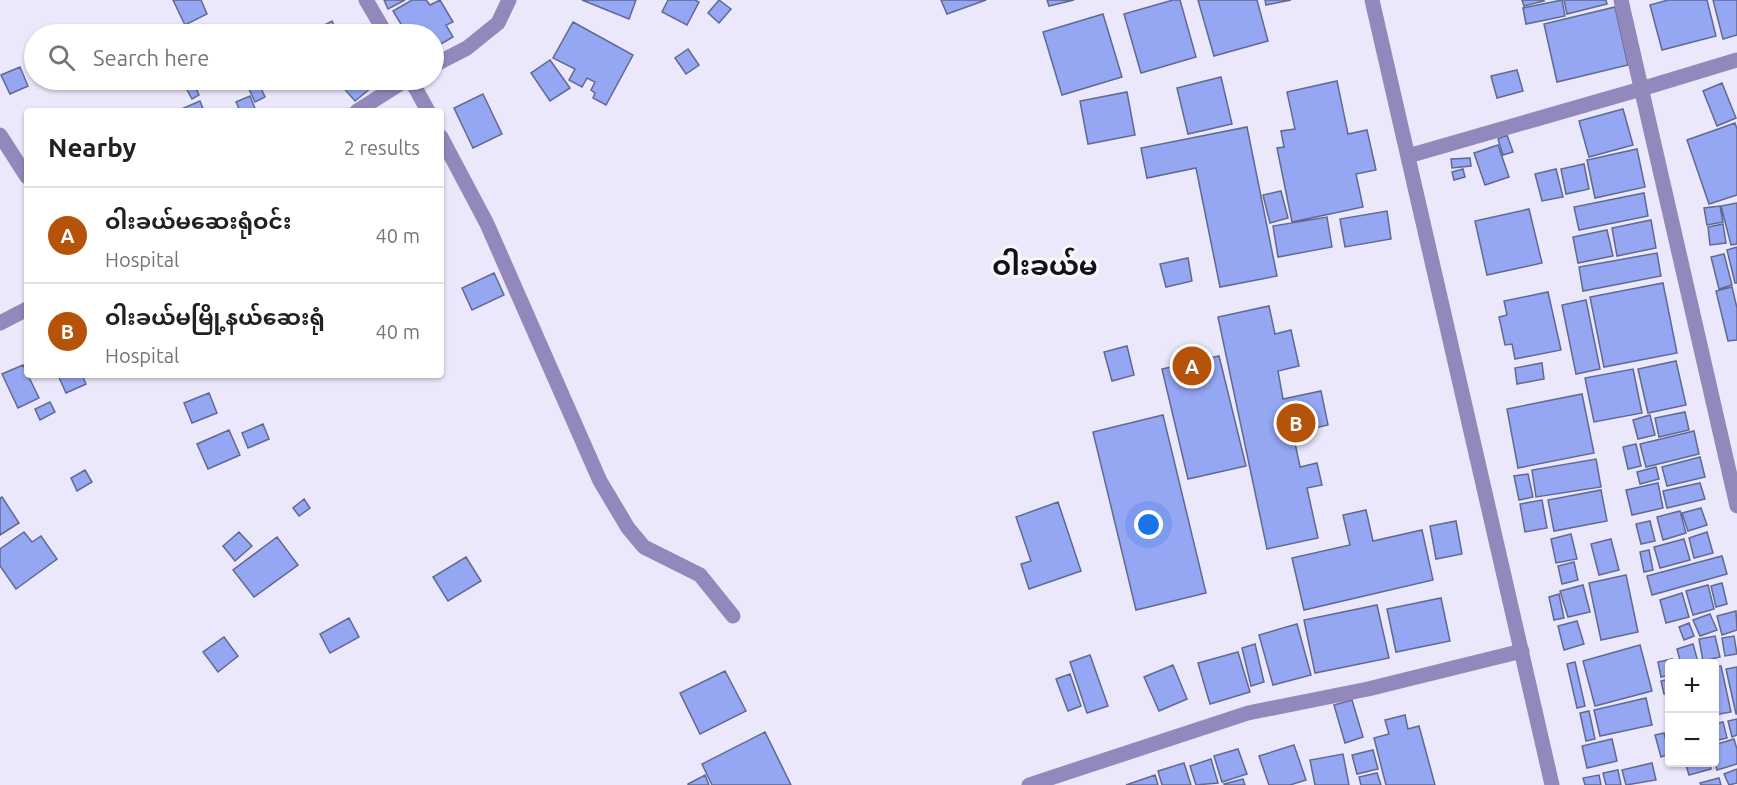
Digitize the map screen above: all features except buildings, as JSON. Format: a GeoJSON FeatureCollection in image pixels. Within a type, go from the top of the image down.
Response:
{"type":"FeatureCollection","features":[{"type":"Feature","properties":{"kind":"street"},"geometry":{"type":"LineString","coordinates":[[366,0],[380,24]]}},
{"type":"Feature","properties":{"kind":"street"},"geometry":{"type":"LineString","coordinates":[[444,60],[467,48],[498,23],[509,0]]}},
{"type":"Feature","properties":{"kind":"street"},"geometry":{"type":"LineString","coordinates":[[1372,0],[1552,785]]}},
{"type":"Feature","properties":{"kind":"street"},"geometry":{"type":"LineString","coordinates":[[1621,0],[1737,506]]}},
{"type":"Feature","properties":{"kind":"street"},"geometry":{"type":"LineString","coordinates":[[1408,156],[1737,60]]}},
{"type":"Feature","properties":{"kind":"street"},"geometry":{"type":"LineString","coordinates":[[362,108],[390,90]]}},
{"type":"Feature","properties":{"kind":"street"},"geometry":{"type":"LineString","coordinates":[[416,90],[426,108]]}},
{"type":"Feature","properties":{"kind":"street"},"geometry":{"type":"LineString","coordinates":[[0,135],[24,172]]}},
{"type":"Feature","properties":{"kind":"street"},"geometry":{"type":"LineString","coordinates":[[444,142],[487,224],[600,481],[628,528],[644,547],[700,575],[733,616]]}},
{"type":"Feature","properties":{"kind":"street"},"geometry":{"type":"LineString","coordinates":[[0,323],[24,311]]}},
{"type":"Feature","properties":{"kind":"street"},"geometry":{"type":"LineString","coordinates":[[1029,785],[1248,712],[1368,689],[1522,651]]}},
{"type":"Feature","properties":{"kind":"place","name":"ဝါးခယ်မဆေးရုံဝင်း"},"geometry":{"type":"Point","coordinates":[1192,366]}},
{"type":"Feature","properties":{"kind":"place","name":"ဝါးခယ်မမြို့နယ်ဆေးရုံ"},"geometry":{"type":"Point","coordinates":[1296,423]}},
{"type":"Feature","properties":{"kind":"district","name":"ဝါးခယ်မ"},"geometry":{"type":"Point","coordinates":[1045,266]}}]}
